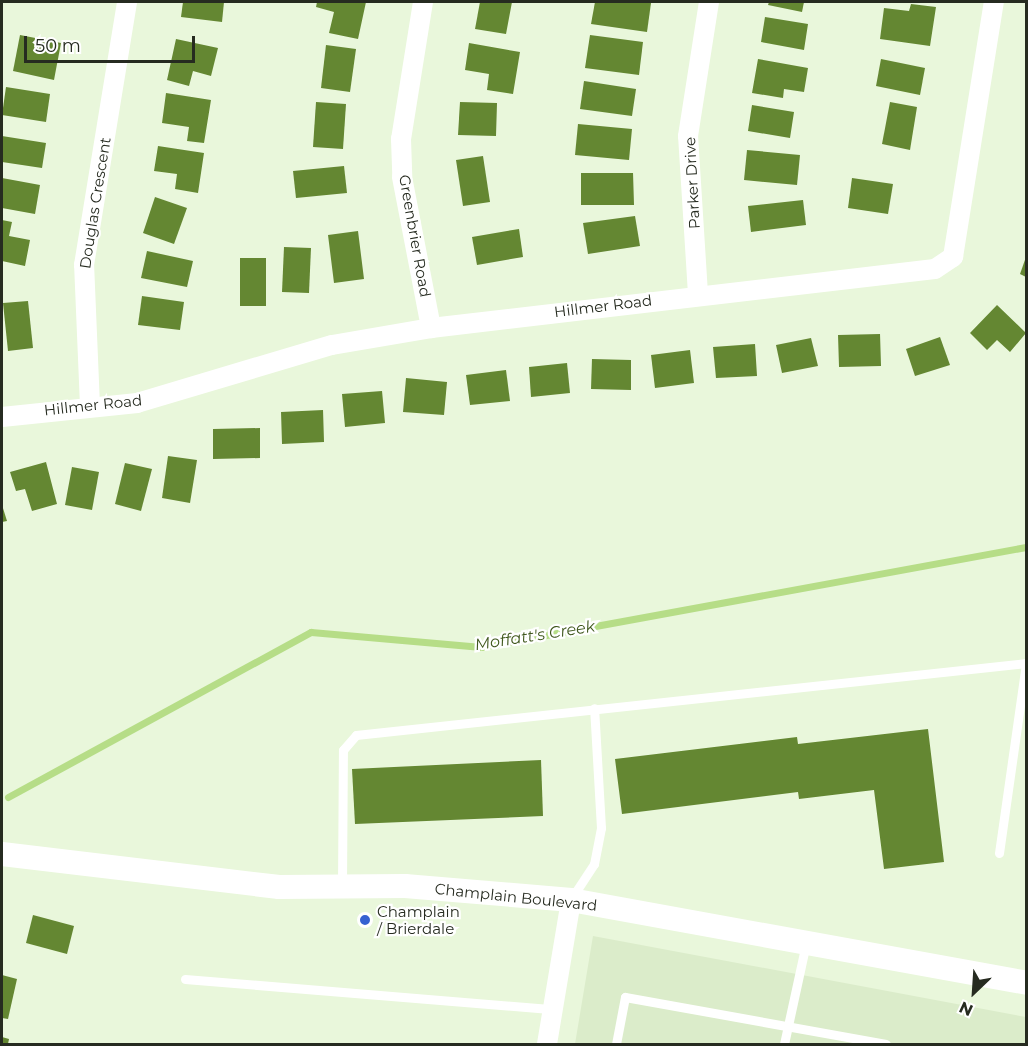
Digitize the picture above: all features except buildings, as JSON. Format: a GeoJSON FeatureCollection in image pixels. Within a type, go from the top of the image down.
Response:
{"type":"FeatureCollection","features":[{"type":"Feature","properties":{"kind":"street","name":"Douglas Crescent"},"geometry":{"type":"LineString","coordinates":[[90,406],[84,265],[128,2]]}},
{"type":"Feature","properties":{"kind":"street","name":"Greenbrier Road"},"geometry":{"type":"LineString","coordinates":[[423,2],[401,139],[402,177],[431,328]]}},
{"type":"Feature","properties":{"kind":"street","name":"Parker Drive"},"geometry":{"type":"LineString","coordinates":[[698,294],[688,136],[710,2]]}},
{"type":"Feature","properties":{"kind":"street","name":"Hillmer Road"},"geometry":{"type":"LineString","coordinates":[[2,417],[90,406],[137,404],[332,345],[431,328],[698,294],[935,269],[953,257],[994,2]]}},
{"type":"Feature","properties":{"kind":"street","name":"Champlain Boulevard"},"geometry":{"type":"LineString","coordinates":[[2,854],[251,885],[342,888],[405,886],[571,900],[807,940],[1026,983]]}},
{"type":"Feature","properties":{"kind":"street"},"geometry":{"type":"LineString","coordinates":[[547,1044],[571,900]]}},
{"type":"Feature","properties":{"kind":"lane"},"geometry":{"type":"LineString","coordinates":[[342,888],[343,750],[356,735],[1026,663],[999,853]]}},
{"type":"Feature","properties":{"kind":"lane"},"geometry":{"type":"LineString","coordinates":[[571,900],[594,864],[602,828],[594,708]]}},
{"type":"Feature","properties":{"kind":"lane"},"geometry":{"type":"LineString","coordinates":[[784,1044],[807,940]]}},
{"type":"Feature","properties":{"kind":"lane"},"geometry":{"type":"LineString","coordinates":[[185,979],[553,1009]]}},
{"type":"Feature","properties":{"kind":"lane"},"geometry":{"type":"LineString","coordinates":[[616,1044],[625,997],[886,1044]]}},
{"type":"Feature","properties":{"kind":"shaded area"},"geometry":{"type":"Polygon","coordinates":[[[593,936],[1026,1017],[1026,1044],[575,1044],[593,936]]]}},
{"type":"Feature","properties":{"kind":"waterway","name":"Moffatt's Creek"},"geometry":{"type":"LineString","coordinates":[[8,797],[311,632],[481,647],[1026,547]]}},
{"type":"Feature","properties":{"kind":"place","name":"Champlain / Brierdale"},"geometry":{"type":"Point","coordinates":[365,920]}}]}
